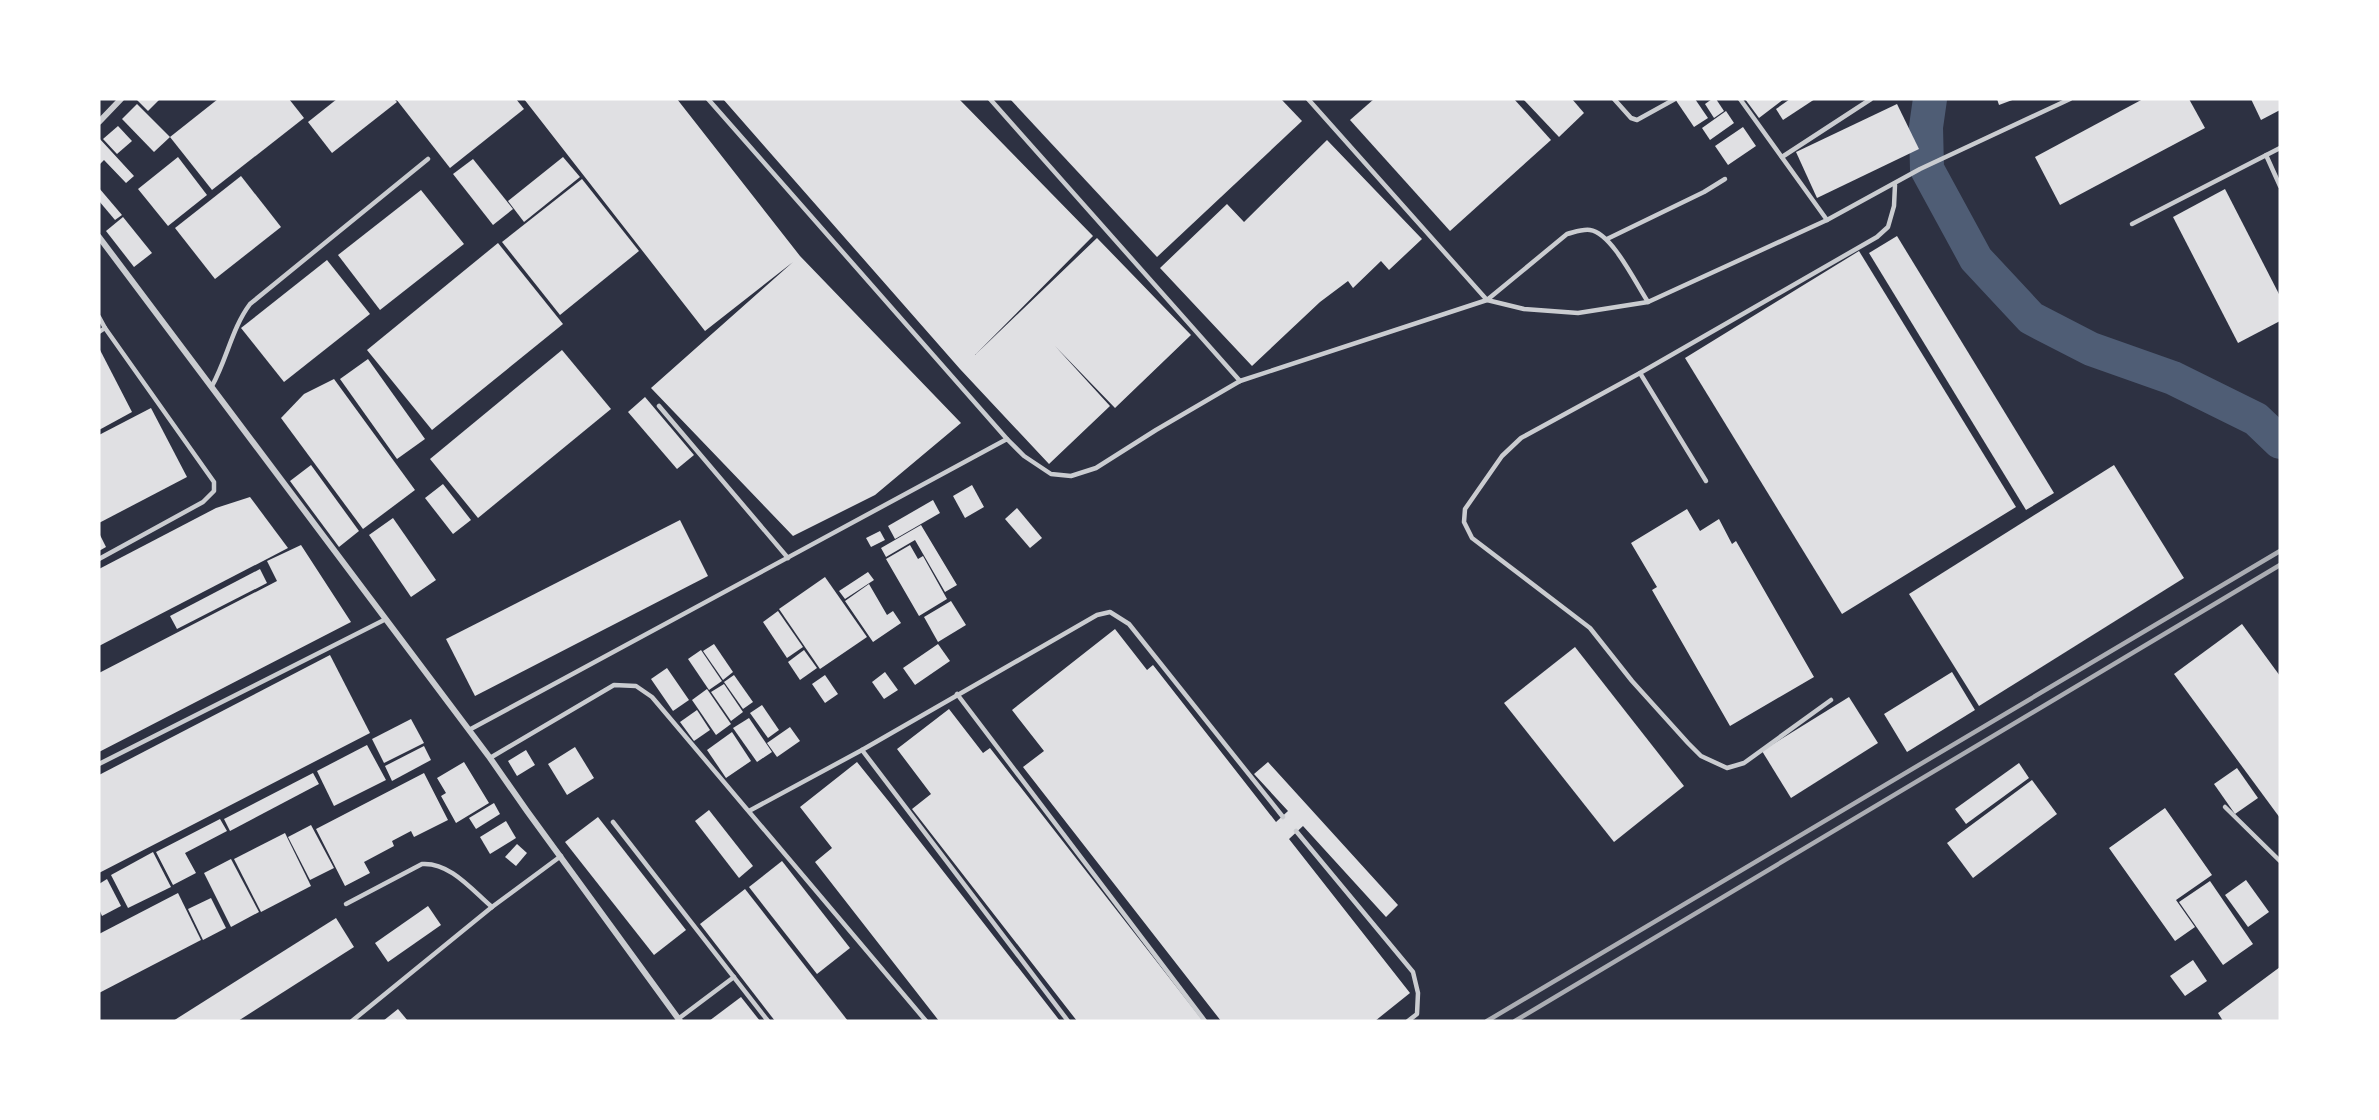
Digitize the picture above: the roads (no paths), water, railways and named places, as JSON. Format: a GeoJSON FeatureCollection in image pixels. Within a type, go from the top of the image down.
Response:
{"type":"FeatureCollection","features":[{"type":"Feature","properties":{"kind":"street"},"geometry":{"type":"LineString","coordinates":[[99,122],[121,99]]}},
{"type":"Feature","properties":{"kind":"street"},"geometry":{"type":"LineString","coordinates":[[99,237],[490,758],[679,1020]]}},
{"type":"Feature","properties":{"kind":"lane"},"geometry":{"type":"LineString","coordinates":[[708,99],[1007,439],[1024,456],[1051,474],[1071,476],[1096,468],[1240,381],[1487,300],[1567,234],[1592,230],[1607,239],[1648,302]]}},
{"type":"Feature","properties":{"kind":"lane"},"geometry":{"type":"LineString","coordinates":[[990,99],[1240,381]]}},
{"type":"Feature","properties":{"kind":"lane"},"geometry":{"type":"LineString","coordinates":[[1308,99],[1487,300],[1524,309],[1578,313],[1648,302],[1827,220],[1895,185],[1920,169],[2070,99]]}},
{"type":"Feature","properties":{"kind":"lane"},"geometry":{"type":"LineString","coordinates":[[1614,99],[1631,118],[1637,120],[1675,99]]}},
{"type":"Feature","properties":{"kind":"lane"},"geometry":{"type":"LineString","coordinates":[[1740,99],[1827,220]]}},
{"type":"Feature","properties":{"kind":"lane"},"geometry":{"type":"LineString","coordinates":[[1782,157],[1871,99]]}},
{"type":"Feature","properties":{"kind":"lane"},"geometry":{"type":"LineString","coordinates":[[2132,224],[2280,148]]}},
{"type":"Feature","properties":{"kind":"lane"},"geometry":{"type":"LineString","coordinates":[[2266,155],[2280,186]]}},
{"type":"Feature","properties":{"kind":"lane"},"geometry":{"type":"LineString","coordinates":[[212,386],[225,359],[234,329],[250,304],[428,159]]}},
{"type":"Feature","properties":{"kind":"lane"},"geometry":{"type":"LineString","coordinates":[[1607,239],[1704,192],[1725,179]]}},
{"type":"Feature","properties":{"kind":"lane"},"geometry":{"type":"LineString","coordinates":[[1831,700],[1744,763],[1728,768],[1701,756],[1632,681],[1590,628],[1472,538],[1464,522],[1465,509],[1502,456],[1521,438],[1640,373],[1888,228],[1894,206],[1895,185]]}},
{"type":"Feature","properties":{"kind":"lane"},"geometry":{"type":"LineString","coordinates":[[99,317],[214,482],[214,491],[203,502],[99,559]]}},
{"type":"Feature","properties":{"kind":"lane"},"geometry":{"type":"LineString","coordinates":[[99,332],[105,328]]}},
{"type":"Feature","properties":{"kind":"lane"},"geometry":{"type":"LineString","coordinates":[[1640,373],[1706,482]]}},
{"type":"Feature","properties":{"kind":"lane"},"geometry":{"type":"LineString","coordinates":[[659,406],[788,558]]}},
{"type":"Feature","properties":{"kind":"lane"},"geometry":{"type":"LineString","coordinates":[[469,730],[1007,439]]}},
{"type":"Feature","properties":{"kind":"lane"},"geometry":{"type":"LineString","coordinates":[[749,810],[862,750],[1097,615],[1110,612],[1129,624],[1283,817]]}},
{"type":"Feature","properties":{"kind":"lane"},"geometry":{"type":"LineString","coordinates":[[99,764],[386,619]]}},
{"type":"Feature","properties":{"kind":"lane"},"geometry":{"type":"LineString","coordinates":[[490,758],[614,685],[636,686],[652,697],[926,1021]]}},
{"type":"Feature","properties":{"kind":"lane"},"geometry":{"type":"LineString","coordinates":[[957,694],[1205,1021]]}},
{"type":"Feature","properties":{"kind":"lane"},"geometry":{"type":"LineString","coordinates":[[862,750],[1068,1021]]}},
{"type":"Feature","properties":{"kind":"lane"},"geometry":{"type":"LineString","coordinates":[[2225,807],[2280,861]]}},
{"type":"Feature","properties":{"kind":"lane"},"geometry":{"type":"LineString","coordinates":[[613,822],[768,1021]]}},
{"type":"Feature","properties":{"kind":"lane"},"geometry":{"type":"LineString","coordinates":[[1296,831],[1413,972],[1418,993],[1417,1014],[1408,1021]]}},
{"type":"Feature","properties":{"kind":"lane"},"geometry":{"type":"LineString","coordinates":[[352,1021],[492,907],[561,856]]}},
{"type":"Feature","properties":{"kind":"lane"},"geometry":{"type":"LineString","coordinates":[[346,904],[422,864],[432,863],[446,868],[492,907]]}},
{"type":"Feature","properties":{"kind":"lane"},"geometry":{"type":"LineString","coordinates":[[679,1020],[734,977]]}},
{"type":"Feature","properties":{"kind":"waterway"},"geometry":{"type":"LineString","coordinates":[[1930,99],[1926,127],[1927,169],[1976,259],[2031,318],[2091,349],[2173,378],[2256,419],[2280,442]]}},
{"type":"Feature","properties":{"kind":"railway"},"geometry":{"type":"LineString","coordinates":[[1487,1021],[2280,551]]}},
{"type":"Feature","properties":{"kind":"railway"},"geometry":{"type":"LineString","coordinates":[[1515,1021],[2280,565]]}}]}
